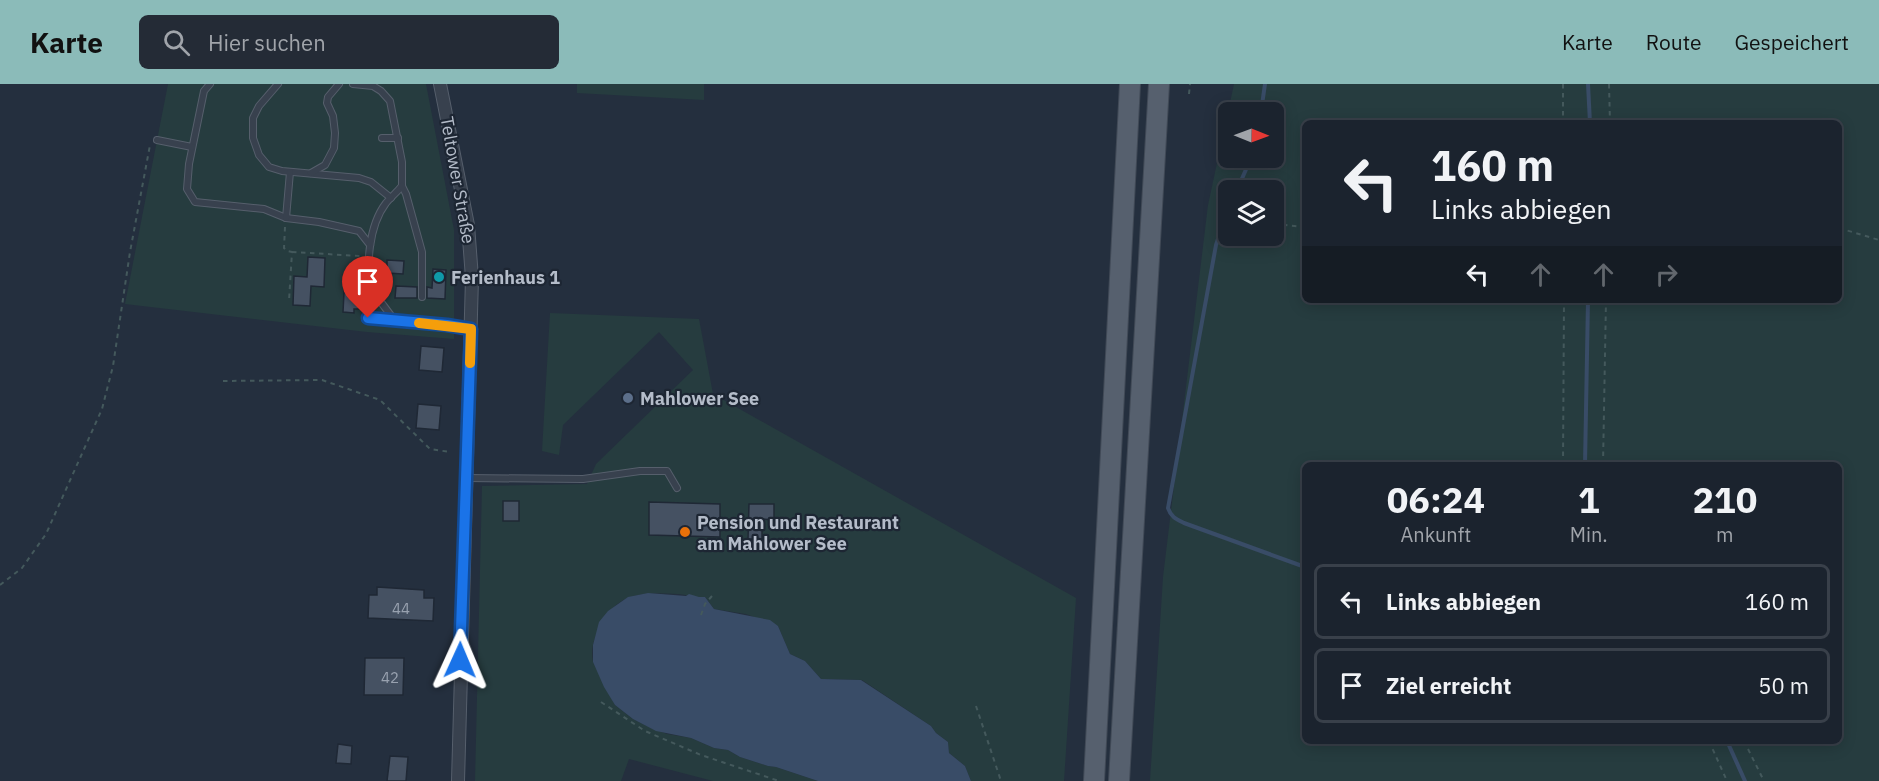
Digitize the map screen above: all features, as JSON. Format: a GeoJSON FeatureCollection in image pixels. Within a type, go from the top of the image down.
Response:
{"type":"FeatureCollection","features":[{"type":"Feature","properties":{"kind":"main road"},"geometry":{"type":"LineString","coordinates":[[1094,781],[1130,84]]}},
{"type":"Feature","properties":{"kind":"main road"},"geometry":{"type":"LineString","coordinates":[[1119,781],[1159,84]]}},
{"type":"Feature","properties":{"kind":"street","name":"Teltower Straße"},"geometry":{"type":"LineString","coordinates":[[440,84],[470,243],[472,278],[458,781]]}},
{"type":"Feature","properties":{"kind":"lane"},"geometry":{"type":"LineString","coordinates":[[210,84],[204,91],[192,147],[187,189],[195,202],[264,209],[285,218],[319,222],[359,231],[370,245]]}},
{"type":"Feature","properties":{"kind":"lane"},"geometry":{"type":"LineString","coordinates":[[278,84],[259,106],[253,118],[253,138],[259,155],[269,167],[290,172],[359,178],[371,182],[391,198]]}},
{"type":"Feature","properties":{"kind":"lane"},"geometry":{"type":"LineString","coordinates":[[311,173],[325,165],[334,148],[336,133],[333,117],[327,104],[328,97],[339,84]]}},
{"type":"Feature","properties":{"kind":"lane"},"geometry":{"type":"LineString","coordinates":[[353,84],[373,86],[390,101],[402,162],[402,186],[422,252],[422,297]]}},
{"type":"Feature","properties":{"kind":"lane"},"geometry":{"type":"LineString","coordinates":[[382,138],[398,138]]}},
{"type":"Feature","properties":{"kind":"lane"},"geometry":{"type":"LineString","coordinates":[[157,140],[192,147]]}},
{"type":"Feature","properties":{"kind":"lane"},"geometry":{"type":"LineString","coordinates":[[285,218],[290,172]]}},
{"type":"Feature","properties":{"kind":"lane"},"geometry":{"type":"LineString","coordinates":[[402,186],[385,204],[373,230],[370,245],[368,318],[471,329]]}},
{"type":"Feature","properties":{"kind":"lane"},"geometry":{"type":"LineString","coordinates":[[369,286],[395,321]]}},
{"type":"Feature","properties":{"kind":"lane"},"geometry":{"type":"LineString","coordinates":[[466,478],[583,479],[640,471],[667,471],[677,488]]}},
{"type":"Feature","properties":{"kind":"path"},"geometry":{"type":"LineString","coordinates":[[1189,94],[1190,84]]}},
{"type":"Feature","properties":{"kind":"path"},"geometry":{"type":"LineString","coordinates":[[1563,84],[1563,120]]}},
{"type":"Feature","properties":{"kind":"path"},"geometry":{"type":"LineString","coordinates":[[1609,84],[1610,120]]}},
{"type":"Feature","properties":{"kind":"path"},"geometry":{"type":"LineString","coordinates":[[0,585],[22,568],[46,534],[102,409],[113,366],[130,252],[150,142],[157,140]]}},
{"type":"Feature","properties":{"kind":"path"},"geometry":{"type":"LineString","coordinates":[[285,218],[284,248],[287,251],[362,256]]}},
{"type":"Feature","properties":{"kind":"path"},"geometry":{"type":"LineString","coordinates":[[1284,225],[1302,227]]}},
{"type":"Feature","properties":{"kind":"path"},"geometry":{"type":"LineString","coordinates":[[1842,229],[1879,240]]}},
{"type":"Feature","properties":{"kind":"path"},"geometry":{"type":"LineString","coordinates":[[289,301],[292,252]]}},
{"type":"Feature","properties":{"kind":"path"},"geometry":{"type":"LineString","coordinates":[[1563,462],[1564,303]]}},
{"type":"Feature","properties":{"kind":"path"},"geometry":{"type":"LineString","coordinates":[[1604,462],[1606,303]]}},
{"type":"Feature","properties":{"kind":"path"},"geometry":{"type":"LineString","coordinates":[[223,381],[322,380],[380,400],[430,449],[450,452]]}},
{"type":"Feature","properties":{"kind":"path"},"geometry":{"type":"LineString","coordinates":[[701,615],[705,604],[712,596]]}},
{"type":"Feature","properties":{"kind":"path"},"geometry":{"type":"LineString","coordinates":[[601,702],[645,731],[701,755],[778,781]]}},
{"type":"Feature","properties":{"kind":"path"},"geometry":{"type":"LineString","coordinates":[[976,706],[1001,781]]}},
{"type":"Feature","properties":{"kind":"path"},"geometry":{"type":"LineString","coordinates":[[1710,744],[1727,781]]}},
{"type":"Feature","properties":{"kind":"path"},"geometry":{"type":"LineString","coordinates":[[1746,744],[1764,781]]}},
{"type":"Feature","properties":{"kind":"green space"},"geometry":{"type":"Polygon","coordinates":[[[168,84],[426,84],[454,230],[454,339],[367,332],[125,304],[168,84]]]}},
{"type":"Feature","properties":{"kind":"green space"},"geometry":{"type":"Polygon","coordinates":[[[577,84],[704,84],[704,100],[577,93],[577,84]]]}},
{"type":"Feature","properties":{"kind":"green space"},"geometry":{"type":"Polygon","coordinates":[[[1234,84],[1879,84],[1879,781],[1150,781],[1163,577],[1208,205],[1218,158],[1218,168],[1284,168],[1284,102],[1230,102],[1234,84]]]}},
{"type":"Feature","properties":{"kind":"green space"},"geometry":{"type":"Polygon","coordinates":[[[550,313],[699,319],[713,394],[1076,598],[1064,781],[971,781],[965,766],[949,753],[948,742],[931,726],[862,680],[821,679],[805,661],[790,654],[778,626],[746,614],[714,609],[705,597],[655,593],[625,599],[609,612],[595,637],[592,651],[593,662],[615,705],[633,719],[667,734],[691,738],[714,748],[728,750],[740,757],[818,781],[713,781],[629,759],[621,781],[475,781],[482,486],[587,484],[596,464],[693,370],[659,332],[563,425],[559,455],[542,451],[550,313]]]}},
{"type":"Feature","properties":{"kind":"water"},"geometry":{"type":"Polygon","coordinates":[[[648,593],[686,596],[689,594],[705,597],[714,609],[770,620],[778,626],[790,654],[805,661],[821,679],[861,680],[931,726],[948,742],[949,753],[965,766],[971,781],[818,781],[740,757],[728,750],[714,748],[691,738],[656,731],[633,719],[615,705],[604,687],[593,662],[593,645],[599,622],[608,611],[628,597],[648,593]]]}},
{"type":"Feature","properties":{"kind":"building"},"geometry":{"type":"Polygon","coordinates":[[[308,257],[325,258],[324,287],[311,286],[310,306],[293,305],[294,276],[307,277],[308,257]]]}},
{"type":"Feature","properties":{"kind":"building"},"geometry":{"type":"Polygon","coordinates":[[[387,260],[404,261],[403,274],[387,273],[387,260]]]}},
{"type":"Feature","properties":{"kind":"building"},"geometry":{"type":"Polygon","coordinates":[[[433,269],[446,270],[445,299],[427,298],[427,287],[432,288],[433,269]]]}},
{"type":"Feature","properties":{"kind":"building"},"geometry":{"type":"Polygon","coordinates":[[[345,273],[362,274],[360,309],[354,309],[354,313],[343,312],[345,273]]]}},
{"type":"Feature","properties":{"kind":"building"},"geometry":{"type":"Polygon","coordinates":[[[396,286],[417,287],[417,298],[395,298],[396,286]]]}},
{"type":"Feature","properties":{"kind":"building"},"geometry":{"type":"Polygon","coordinates":[[[421,346],[444,348],[442,372],[419,370],[421,346]]]}},
{"type":"Feature","properties":{"kind":"building"},"geometry":{"type":"Polygon","coordinates":[[[418,404],[441,406],[439,430],[416,428],[418,404]]]}},
{"type":"Feature","properties":{"kind":"building"},"geometry":{"type":"Polygon","coordinates":[[[503,501],[519,501],[519,521],[503,521],[503,501]]]}},
{"type":"Feature","properties":{"kind":"building"},"geometry":{"type":"Polygon","coordinates":[[[649,502],[720,504],[720,537],[649,535],[649,502]]]}},
{"type":"Feature","properties":{"kind":"building"},"geometry":{"type":"Polygon","coordinates":[[[749,504],[774,504],[774,520],[762,519],[762,539],[748,539],[749,504]]]}},
{"type":"Feature","properties":{"kind":"building"},"geometry":{"type":"Polygon","coordinates":[[[377,587],[424,590],[424,598],[434,598],[433,621],[368,618],[369,595],[377,595],[377,587]]]}},
{"type":"Feature","properties":{"kind":"building"},"geometry":{"type":"Polygon","coordinates":[[[365,658],[404,658],[403,695],[364,695],[365,658]]]}},
{"type":"Feature","properties":{"kind":"building"},"geometry":{"type":"Polygon","coordinates":[[[338,744],[352,746],[351,764],[336,763],[338,744]]]}},
{"type":"Feature","properties":{"kind":"building"},"geometry":{"type":"Polygon","coordinates":[[[390,756],[408,757],[406,781],[387,781],[390,756]]]}},
{"type":"Feature","properties":{"kind":"waterway"},"geometry":{"type":"LineString","coordinates":[[1262,102],[1265,84]]}},
{"type":"Feature","properties":{"kind":"waterway"},"geometry":{"type":"LineString","coordinates":[[1588,84],[1590,120]]}},
{"type":"Feature","properties":{"kind":"waterway"},"geometry":{"type":"LineString","coordinates":[[1241,180],[1247,168]]}},
{"type":"Feature","properties":{"kind":"waterway"},"geometry":{"type":"LineString","coordinates":[[1218,239],[1168,508],[1172,516],[1184,523],[1302,566]]}},
{"type":"Feature","properties":{"kind":"waterway"},"geometry":{"type":"LineString","coordinates":[[1585,462],[1588,303]]}},
{"type":"Feature","properties":{"kind":"waterway"},"geometry":{"type":"LineString","coordinates":[[1728,744],[1745,781]]}},
{"type":"Feature","properties":{"kind":"slow traffic"},"geometry":{"type":"LineString","coordinates":[[419,323],[471,329],[470,363]]}},
{"type":"Feature","properties":{"kind":"place","name":"Ferienhaus 1"},"geometry":{"type":"Point","coordinates":[439,277]}},
{"type":"Feature","properties":{"kind":"place","name":"Mahlower See"},"geometry":{"type":"Point","coordinates":[628,398]}},
{"type":"Feature","properties":{"kind":"place","name":"Pension und Restaurant am Mahlower See"},"geometry":{"type":"Point","coordinates":[685,532]}},
{"type":"Feature","properties":{"kind":"route"},"geometry":{"type":"LineString","coordinates":[[368,318],[471,329],[460,660]]}}]}
